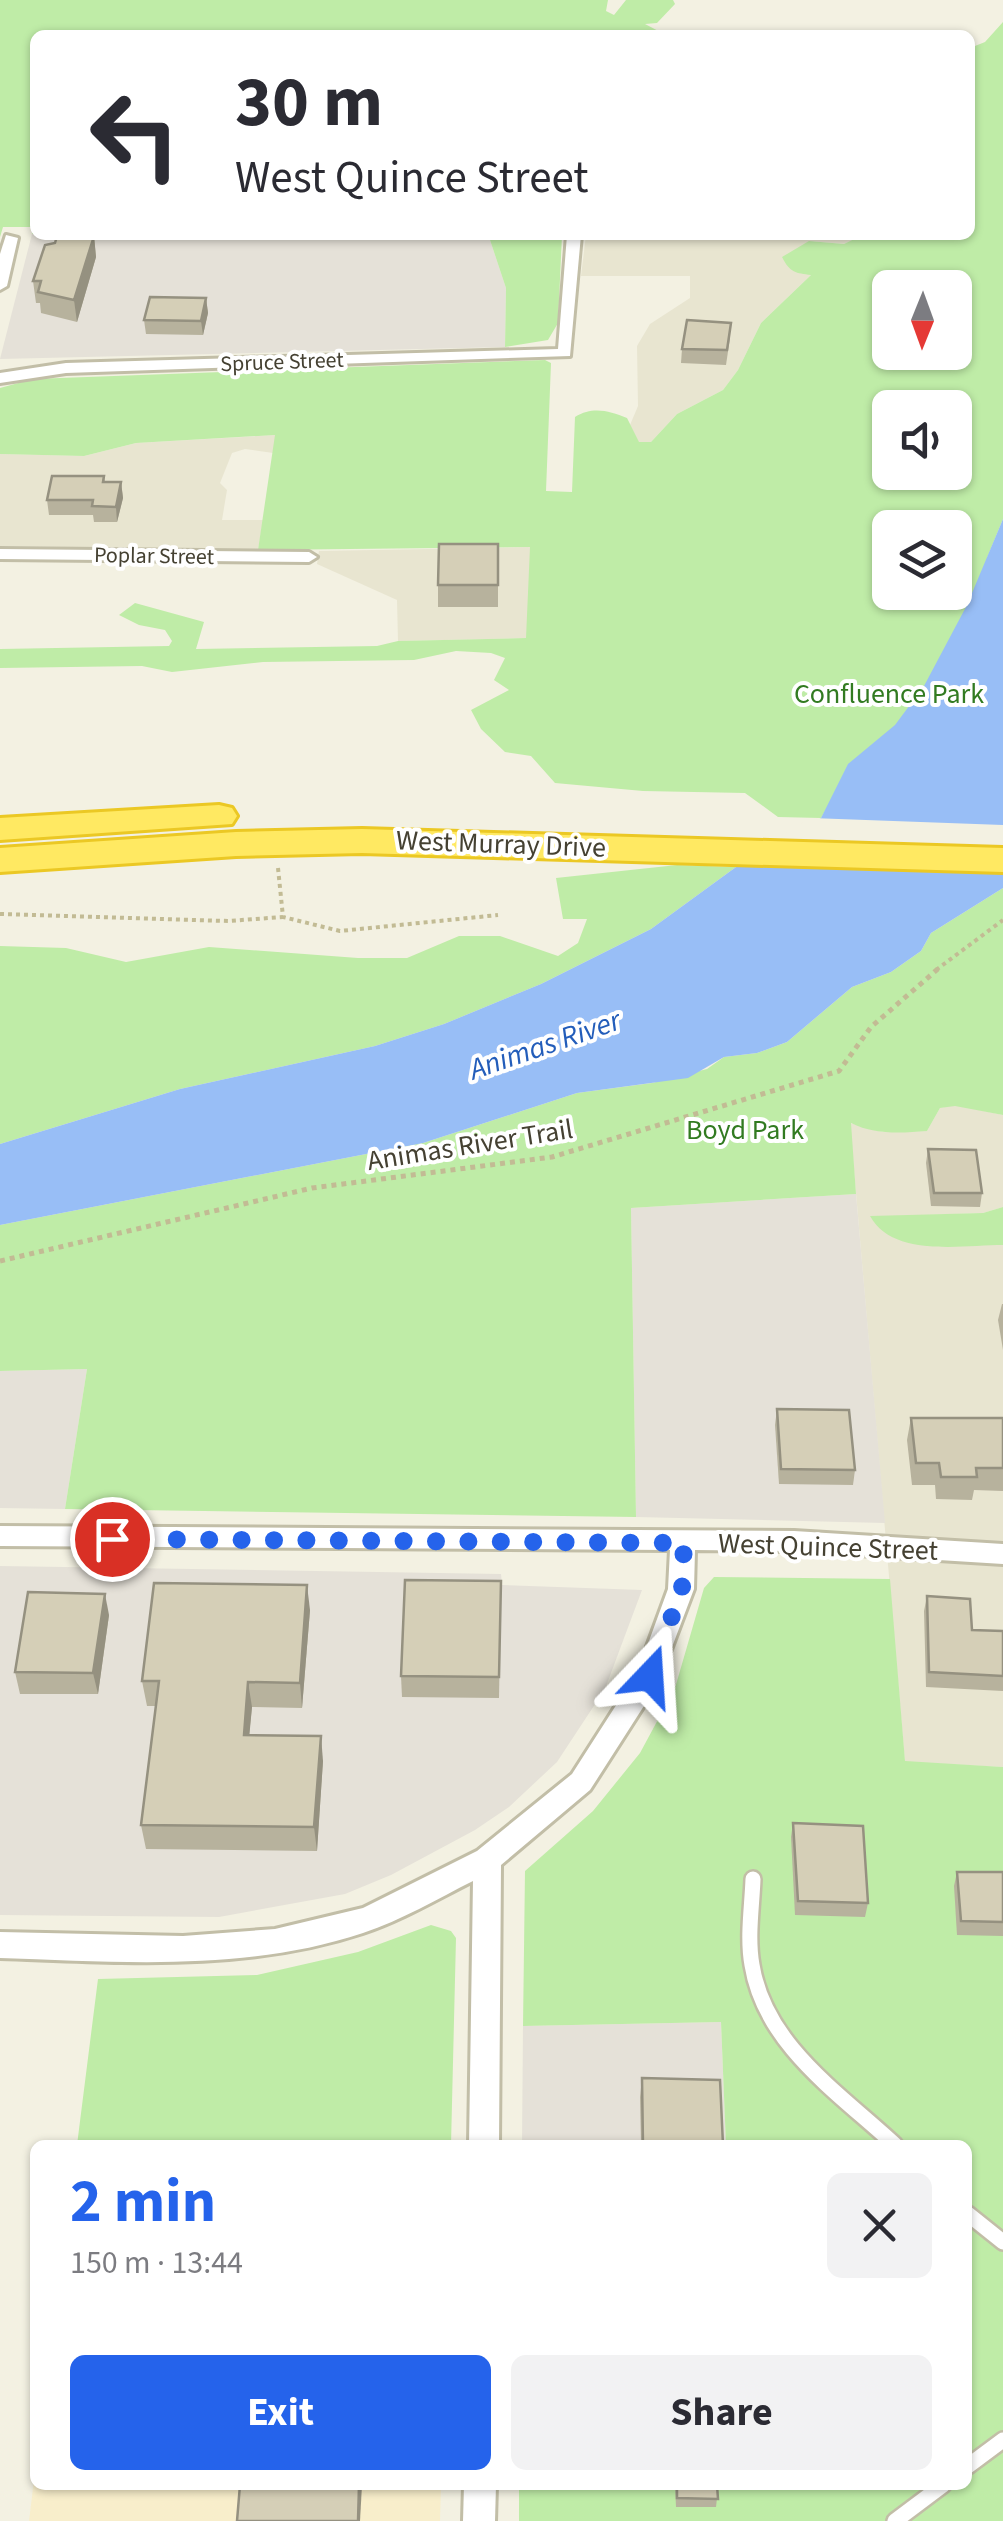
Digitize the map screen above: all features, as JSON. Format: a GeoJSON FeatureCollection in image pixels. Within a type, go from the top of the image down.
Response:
{"type":"FeatureCollection","features":[{"type":"Feature","properties":{"kind":"highway","name":"West Murray Drive"},"geometry":{"type":"LineString","coordinates":[[0,829],[279,816],[708,839],[1003,860]]}},
{"type":"Feature","properties":{"kind":"highway","name":"West Murray Drive"},"geometry":{"type":"LineString","coordinates":[[0,860],[321,841],[1003,837]]}},
{"type":"Feature","properties":{"kind":"street"},"geometry":{"type":"LineString","coordinates":[[0,286],[12,238]]}},
{"type":"Feature","properties":{"kind":"street","name":"Spruce Street"},"geometry":{"type":"LineString","coordinates":[[0,378],[66,368],[565,353],[574,240]]}},
{"type":"Feature","properties":{"kind":"street","name":"Poplar Street"},"geometry":{"type":"LineString","coordinates":[[0,554],[309,558]]}},
{"type":"Feature","properties":{"kind":"street","name":"West Quince Street"},"geometry":{"type":"LineString","coordinates":[[0,1536],[794,1541],[1003,1554]]}},
{"type":"Feature","properties":{"kind":"street"},"geometry":{"type":"LineString","coordinates":[[0,1945],[217,1947],[272,1940],[364,1920],[487,1860],[580,1782],[650,1676],[682,1589],[684,1543]]}},
{"type":"Feature","properties":{"kind":"street"},"geometry":{"type":"LineString","coordinates":[[484,2140],[487,1860]]}},
{"type":"Feature","properties":{"kind":"street"},"geometry":{"type":"LineString","coordinates":[[480,2490],[480,2521]]}},
{"type":"Feature","properties":{"kind":"lane"},"geometry":{"type":"LineString","coordinates":[[753,1879],[752,1966],[768,2016],[815,2075],[889,2140]]}},
{"type":"Feature","properties":{"kind":"lane"},"geometry":{"type":"LineString","coordinates":[[972,2217],[1003,2242]]}},
{"type":"Feature","properties":{"kind":"lane"},"geometry":{"type":"LineString","coordinates":[[972,2463],[1003,2440]]}},
{"type":"Feature","properties":{"kind":"lane"},"geometry":{"type":"LineString","coordinates":[[895,2521],[936,2490]]}},
{"type":"Feature","properties":{"kind":"path"},"geometry":{"type":"LineString","coordinates":[[278,864],[283,917]]}},
{"type":"Feature","properties":{"kind":"path"},"geometry":{"type":"LineString","coordinates":[[0,914],[228,921],[283,917],[340,931],[498,915]]}},
{"type":"Feature","properties":{"kind":"path","name":"Animas River Trail"},"geometry":{"type":"LineString","coordinates":[[0,1261],[312,1188],[552,1158],[839,1071],[852,1045],[895,1005],[1003,920]]}},
{"type":"Feature","properties":{"kind":"shaded area"},"geometry":{"type":"Polygon","coordinates":[[[30,240],[490,240],[506,288],[505,347],[0,359],[30,240]]]}},
{"type":"Feature","properties":{"kind":"shaded area"},"geometry":{"type":"Polygon","coordinates":[[[585,240],[852,240],[844,244],[809,241],[812,274],[761,323],[738,370],[723,390],[677,414],[651,442],[639,443],[630,425],[638,406],[637,346],[650,324],[690,298],[690,276],[581,276],[585,240]]]}},
{"type":"Feature","properties":{"kind":"shaded area"},"geometry":{"type":"Polygon","coordinates":[[[276,435],[273,453],[245,449],[232,453],[220,483],[227,490],[222,520],[263,520],[258,550],[0,546],[0,454],[84,456],[136,443],[276,435]]]}},
{"type":"Feature","properties":{"kind":"shaded area"},"geometry":{"type":"Polygon","coordinates":[[[531,547],[527,638],[398,641],[397,600],[317,564],[319,551],[531,547]]]}},
{"type":"Feature","properties":{"kind":"shaded area"},"geometry":{"type":"Polygon","coordinates":[[[955,1105],[1003,1115],[1003,1207],[983,1213],[871,1217],[926,1245],[1003,1245],[1003,1767],[905,1762],[850,1123],[882,1132],[927,1131],[940,1108],[955,1105]]]}},
{"type":"Feature","properties":{"kind":"shaded area"},"geometry":{"type":"Polygon","coordinates":[[[856,1194],[885,1523],[636,1517],[631,1208],[856,1194]]]}},
{"type":"Feature","properties":{"kind":"shaded area"},"geometry":{"type":"Polygon","coordinates":[[[87,1369],[65,1509],[0,1508],[0,1371],[87,1369]]]}},
{"type":"Feature","properties":{"kind":"shaded area"},"geometry":{"type":"Polygon","coordinates":[[[0,1566],[501,1574],[502,1585],[642,1590],[605,1689],[557,1762],[509,1807],[391,1875],[345,1894],[219,1917],[0,1915],[0,1566]]]}},
{"type":"Feature","properties":{"kind":"shaded area"},"geometry":{"type":"Polygon","coordinates":[[[721,2022],[726,2140],[522,2140],[523,2026],[721,2022]]]}},
{"type":"Feature","properties":{"kind":"shaded area"},"geometry":{"type":"Polygon","coordinates":[[[33,2490],[441,2490],[440,2521],[29,2521],[33,2490]]]}},
{"type":"Feature","properties":{"kind":"green space"},"geometry":{"type":"Polygon","coordinates":[[[0,0],[608,0],[606,11],[614,15],[626,0],[673,0],[675,4],[657,23],[645,24],[656,30],[30,30],[30,227],[3,227],[0,237],[0,0]]]}},
{"type":"Feature","properties":{"kind":"green space","name":"Confluence Park"},"geometry":{"type":"Polygon","coordinates":[[[1003,22],[1003,519],[987,558],[1003,797],[835,794],[821,818],[778,817],[745,793],[643,791],[555,783],[531,756],[505,752],[481,729],[471,710],[509,690],[494,680],[505,658],[491,653],[456,651],[414,660],[263,662],[172,672],[142,666],[0,668],[0,649],[169,646],[172,641],[165,630],[139,625],[119,615],[135,603],[204,622],[196,649],[377,646],[398,641],[526,638],[530,547],[258,550],[275,435],[136,443],[84,456],[0,454],[0,388],[33,379],[545,360],[551,363],[546,491],[572,492],[575,417],[595,411],[614,413],[627,418],[639,442],[651,442],[677,414],[723,390],[738,370],[761,323],[811,275],[794,271],[782,257],[809,241],[844,244],[852,240],[975,240],[975,46],[985,42],[1003,22]]]}},
{"type":"Feature","properties":{"kind":"green space"},"geometry":{"type":"Polygon","coordinates":[[[490,240],[562,240],[558,323],[548,340],[505,347],[506,288],[490,240]]]}},
{"type":"Feature","properties":{"kind":"green space"},"geometry":{"type":"Polygon","coordinates":[[[677,865],[736,867],[651,929],[541,984],[444,1024],[375,1046],[180,1089],[0,1144],[0,946],[66,948],[126,962],[209,947],[407,958],[459,936],[500,936],[558,956],[578,943],[587,919],[563,919],[556,878],[677,865]]]}},
{"type":"Feature","properties":{"kind":"green space","name":"Boyd Park"},"geometry":{"type":"Polygon","coordinates":[[[1003,888],[1003,1115],[955,1106],[940,1108],[927,1131],[908,1132],[879,1131],[851,1123],[856,1194],[631,1208],[636,1517],[65,1509],[87,1369],[0,1371],[0,1225],[423,1143],[577,1093],[652,1083],[707,1069],[724,1057],[757,1053],[787,1042],[852,987],[891,972],[921,951],[931,933],[1003,888]]]}},
{"type":"Feature","properties":{"kind":"green space"},"geometry":{"type":"Polygon","coordinates":[[[1003,1207],[1003,1245],[911,1244],[881,1229],[870,1216],[983,1213],[1003,1207]]]}},
{"type":"Feature","properties":{"kind":"green space"},"geometry":{"type":"Polygon","coordinates":[[[714,1577],[890,1579],[905,1761],[1003,1767],[1003,2521],[519,2521],[519,2490],[972,2490],[972,2140],[726,2140],[721,2022],[523,2026],[525,1871],[593,1811],[640,1753],[675,1688],[704,1588],[714,1577]]]}},
{"type":"Feature","properties":{"kind":"green space"},"geometry":{"type":"Polygon","coordinates":[[[431,1925],[451,1931],[456,1938],[451,2140],[78,2140],[98,1979],[257,1975],[358,1952],[431,1925]]]}},
{"type":"Feature","properties":{"kind":"water","name":"Animas River"},"geometry":{"type":"Polygon","coordinates":[[[1003,519],[1003,888],[931,933],[921,951],[891,972],[852,987],[787,1042],[757,1053],[724,1057],[688,1078],[577,1093],[423,1143],[0,1225],[0,1144],[180,1089],[375,1046],[444,1024],[541,984],[651,929],[736,867],[821,818],[848,764],[895,725],[924,686],[964,610],[972,610],[972,593],[1003,519]]]}},
{"type":"Feature","properties":{"kind":"pier"},"geometry":{"type":"Polygon","coordinates":[[[811,818],[1003,825],[1003,872],[735,862],[811,818]]]}},
{"type":"Feature","properties":{"kind":"building"},"geometry":{"type":"Polygon","coordinates":[[[93,240],[74,300],[38,292],[41,281],[33,281],[45,245],[93,240]]]}},
{"type":"Feature","properties":{"kind":"building"},"geometry":{"type":"Polygon","coordinates":[[[150,297],[206,298],[201,321],[144,320],[150,297]]]}},
{"type":"Feature","properties":{"kind":"building"},"geometry":{"type":"Polygon","coordinates":[[[687,320],[731,323],[727,350],[682,349],[687,320]]]}},
{"type":"Feature","properties":{"kind":"building"},"geometry":{"type":"Polygon","coordinates":[[[52,476],[104,476],[103,482],[121,482],[116,507],[92,506],[93,500],[47,500],[52,476]]]}},
{"type":"Feature","properties":{"kind":"building"},"geometry":{"type":"Polygon","coordinates":[[[439,544],[498,544],[498,585],[438,585],[439,544]]]}},
{"type":"Feature","properties":{"kind":"building"},"geometry":{"type":"Polygon","coordinates":[[[928,1149],[976,1150],[982,1193],[934,1193],[928,1149]]]}},
{"type":"Feature","properties":{"kind":"building"},"geometry":{"type":"Polygon","coordinates":[[[777,1409],[849,1410],[855,1470],[781,1469],[777,1409]]]}},
{"type":"Feature","properties":{"kind":"building"},"geometry":{"type":"Polygon","coordinates":[[[911,1418],[1003,1418],[1003,1468],[976,1468],[977,1477],[941,1477],[939,1463],[916,1463],[911,1418]]]}},
{"type":"Feature","properties":{"kind":"building"},"geometry":{"type":"Polygon","coordinates":[[[405,1580],[501,1581],[499,1677],[401,1676],[405,1580]]]}},
{"type":"Feature","properties":{"kind":"building"},"geometry":{"type":"Polygon","coordinates":[[[154,1583],[307,1585],[300,1683],[248,1682],[244,1735],[321,1736],[314,1827],[141,1825],[159,1681],[142,1681],[154,1583]]]}},
{"type":"Feature","properties":{"kind":"building"},"geometry":{"type":"Polygon","coordinates":[[[28,1592],[105,1594],[93,1673],[15,1672],[28,1592]]]}},
{"type":"Feature","properties":{"kind":"building"},"geometry":{"type":"Polygon","coordinates":[[[927,1596],[970,1599],[972,1630],[1003,1631],[1003,1676],[929,1672],[927,1596]]]}},
{"type":"Feature","properties":{"kind":"building"},"geometry":{"type":"Polygon","coordinates":[[[793,1823],[863,1826],[868,1903],[798,1901],[793,1823]]]}},
{"type":"Feature","properties":{"kind":"building"},"geometry":{"type":"Polygon","coordinates":[[[957,1872],[1003,1872],[1003,1922],[961,1921],[957,1872]]]}},
{"type":"Feature","properties":{"kind":"building"},"geometry":{"type":"Polygon","coordinates":[[[642,2078],[720,2080],[723,2140],[643,2140],[642,2078]]]}},
{"type":"Feature","properties":{"kind":"building"},"geometry":{"type":"Polygon","coordinates":[[[240,2490],[359,2490],[358,2521],[237,2521],[240,2490]]]}},
{"type":"Feature","properties":{"kind":"building"},"geometry":{"type":"Polygon","coordinates":[[[677,2490],[717,2490],[718,2499],[677,2498],[677,2490]]]}},
{"type":"Feature","properties":{"kind":"route"},"geometry":{"type":"LineString","coordinates":[[112,1539],[684,1543],[682,1589],[650,1676]]}}]}
